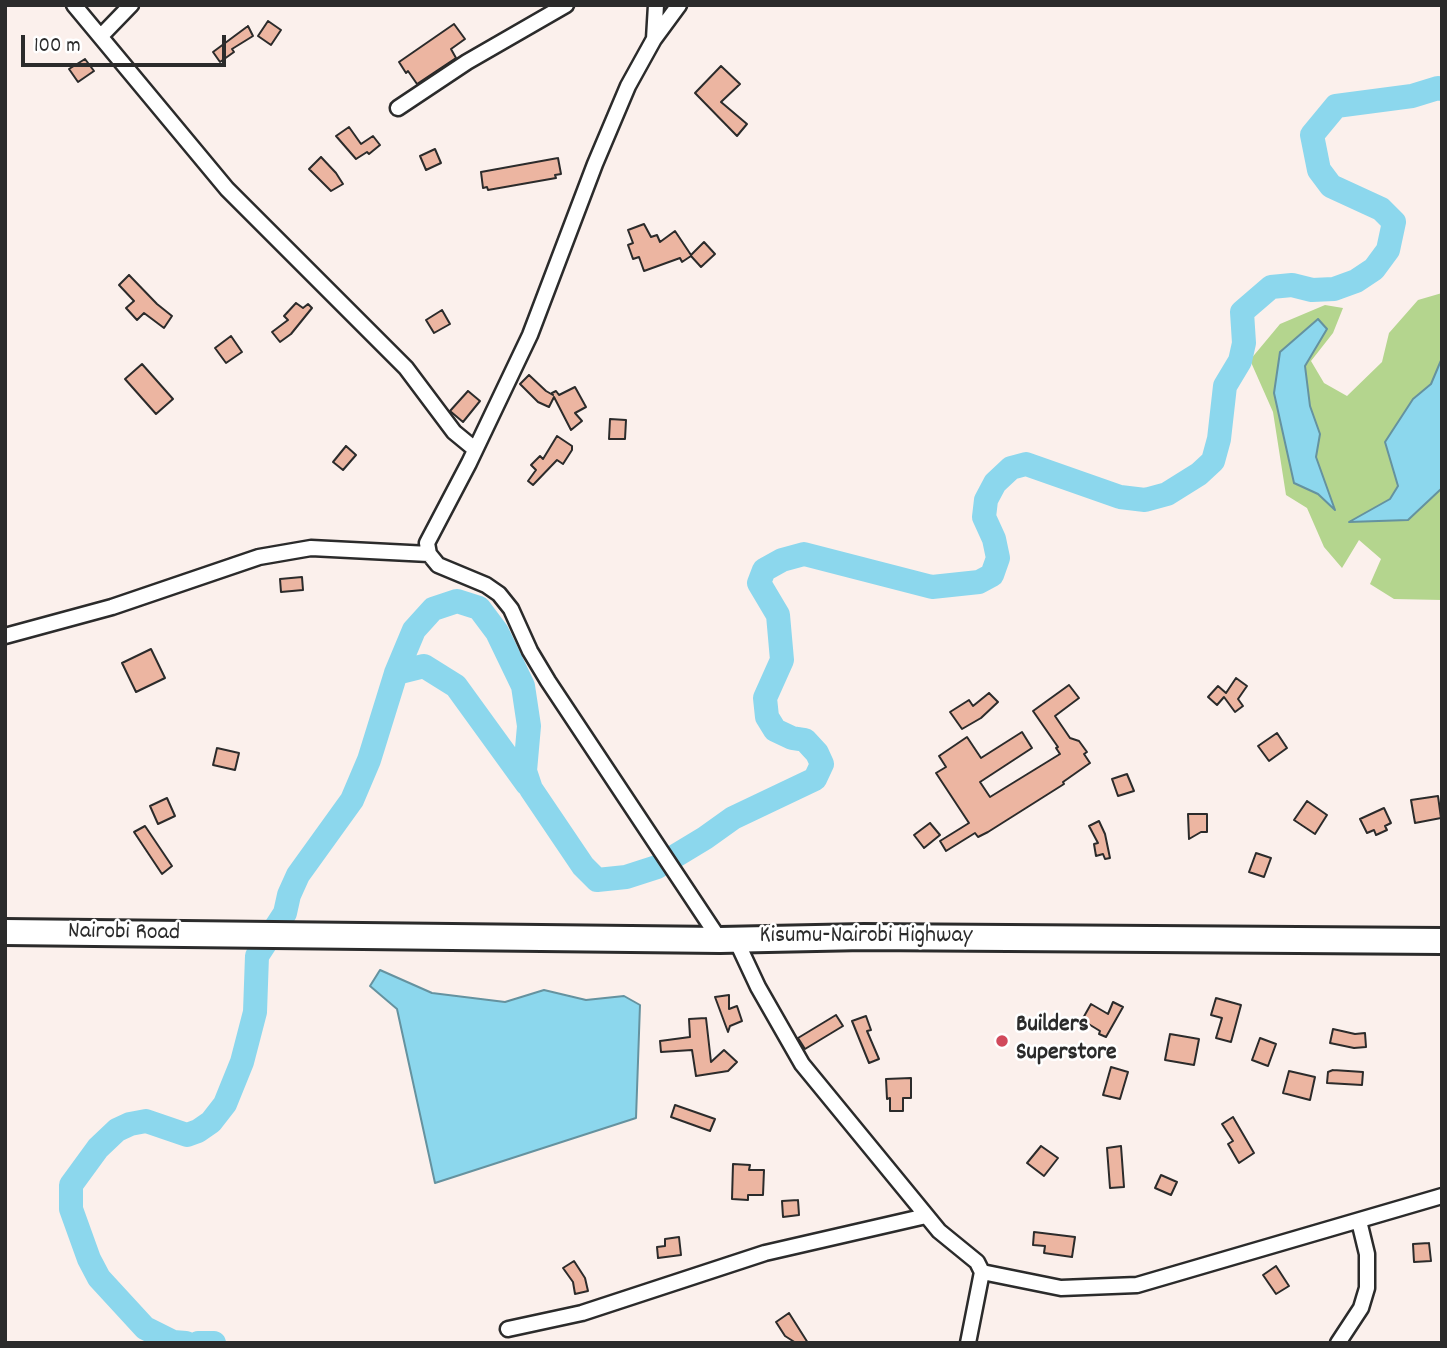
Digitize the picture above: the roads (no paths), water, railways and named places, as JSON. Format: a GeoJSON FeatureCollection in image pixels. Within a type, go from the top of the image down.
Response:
{"type":"FeatureCollection","features":[{"type":"Feature","properties":{"kind":"highway","name":"Nairobi Road"},"geometry":{"type":"LineString","coordinates":[[5,932],[291,937]]}},
{"type":"Feature","properties":{"kind":"highway","name":"Kisumu-Nairobi Highway"},"geometry":{"type":"LineString","coordinates":[[291,937],[728,940],[878,937],[1442,942]]}},
{"type":"Feature","properties":{"kind":"street"},"geometry":{"type":"LineString","coordinates":[[74,5],[226,189],[406,368],[454,432],[471,446]]}},
{"type":"Feature","properties":{"kind":"street"},"geometry":{"type":"LineString","coordinates":[[101,36],[131,5]]}},
{"type":"Feature","properties":{"kind":"street"},"geometry":{"type":"LineString","coordinates":[[398,108],[467,62],[566,5]]}},
{"type":"Feature","properties":{"kind":"street"},"geometry":{"type":"LineString","coordinates":[[654,40],[656,5]]}},
{"type":"Feature","properties":{"kind":"street"},"geometry":{"type":"LineString","coordinates":[[680,5],[654,40],[628,86],[595,164],[530,335],[469,463],[434,527],[427,543],[429,554],[438,565],[486,585],[505,601],[548,681],[677,875],[728,940],[802,1064],[939,1231],[977,1262],[982,1272],[968,1343]]}},
{"type":"Feature","properties":{"kind":"street"},"geometry":{"type":"LineString","coordinates":[[5,636],[112,607],[259,557],[311,548],[429,554]]}},
{"type":"Feature","properties":{"kind":"street"},"geometry":{"type":"LineString","coordinates":[[982,1272],[1061,1288],[1137,1285],[1442,1196]]}},
{"type":"Feature","properties":{"kind":"street"},"geometry":{"type":"LineString","coordinates":[[508,1329],[582,1313],[765,1254],[926,1216]]}},
{"type":"Feature","properties":{"kind":"street"},"geometry":{"type":"LineString","coordinates":[[1338,1343],[1361,1308],[1367,1289],[1367,1254],[1359,1221]]}},
{"type":"Feature","properties":{"kind":"water"},"geometry":{"type":"Polygon","coordinates":[[[1318,319],[1327,329],[1305,366],[1310,406],[1320,434],[1316,457],[1335,510],[1318,494],[1294,483],[1274,393],[1280,352],[1318,319]]]}},
{"type":"Feature","properties":{"kind":"water"},"geometry":{"type":"Polygon","coordinates":[[[1442,358],[1441,489],[1408,520],[1349,522],[1390,499],[1398,486],[1385,442],[1413,399],[1431,384],[1442,358]]]}},
{"type":"Feature","properties":{"kind":"water"},"geometry":{"type":"Polygon","coordinates":[[[380,970],[432,993],[505,1002],[544,990],[586,1000],[624,996],[640,1005],[636,1118],[435,1183],[397,1009],[370,986],[380,970]]]}},
{"type":"Feature","properties":{"kind":"waterway"},"geometry":{"type":"LineString","coordinates":[[186,1343],[173,1342],[145,1328],[99,1278],[89,1259],[71,1209],[71,1185],[98,1148],[117,1130],[146,1121],[187,1135],[211,1122],[225,1104],[242,1062],[255,1012],[257,956],[285,913],[298,875],[352,800],[369,760],[396,673],[414,630],[433,609],[457,601],[479,608],[497,632],[523,686],[529,726],[525,771],[531,789],[583,866],[597,880],[626,877],[657,867],[733,818],[815,779],[822,764],[817,753],[805,740],[792,738],[775,730],[767,717],[765,698],[782,660],[778,615],[759,583],[764,570],[782,560],[804,554],[932,587],[979,582],[992,575],[998,558],[994,539],[984,517],[986,500],[995,483],[1011,468],[1026,464],[1120,497],[1145,500],[1167,494],[1199,474],[1213,461],[1219,439],[1225,386],[1240,361],[1244,343],[1242,312],[1271,287],[1292,285],[1312,290],[1334,289],[1356,281],[1374,269],[1388,250],[1394,222],[1381,209],[1331,186],[1319,170],[1312,135],[1336,106],[1412,96],[1442,89]]}},
{"type":"Feature","properties":{"kind":"waterway"},"geometry":{"type":"LineString","coordinates":[[396,673],[424,666],[456,686],[527,784]]}},
{"type":"Feature","properties":{"kind":"waterway"},"geometry":{"type":"LineString","coordinates":[[198,1343],[214,1343]]}},
{"type":"Feature","properties":{"kind":"place","name":"Builders Superstore"},"geometry":{"type":"Point","coordinates":[1002,1041]}}]}
